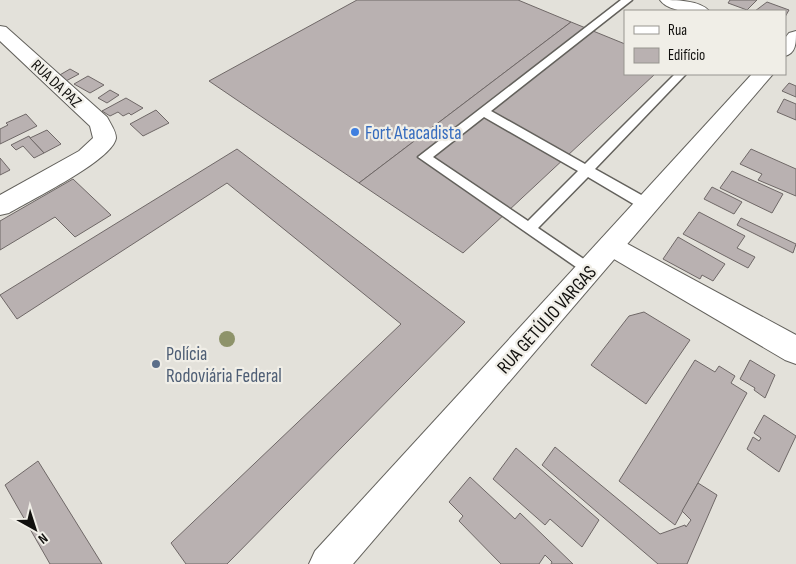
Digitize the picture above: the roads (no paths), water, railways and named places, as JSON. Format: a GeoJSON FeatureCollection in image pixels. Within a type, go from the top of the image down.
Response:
{"type":"FeatureCollection","features":[{"type":"Feature","properties":{"kind":"street"},"geometry":{"type":"LineString","coordinates":[[669,0],[697,10]]}},
{"type":"Feature","properties":{"kind":"street","name":"RUA DA PAZ"},"geometry":{"type":"LineString","coordinates":[[0,31],[99,122],[105,131],[105,139],[99,149],[0,206]]}},
{"type":"Feature","properties":{"kind":"street","name":"RUA GETÚLIO VARGAS"},"geometry":{"type":"LineString","coordinates":[[328,564],[762,75]]}},
{"type":"Feature","properties":{"kind":"street"},"geometry":{"type":"LineString","coordinates":[[612,245],[796,350]]}},
{"type":"Feature","properties":{"kind":"lane"},"geometry":{"type":"LineString","coordinates":[[590,270],[424,157],[483,111],[623,9],[627,0]]}},
{"type":"Feature","properties":{"kind":"lane"},"geometry":{"type":"LineString","coordinates":[[529,229],[588,171],[680,75]]}},
{"type":"Feature","properties":{"kind":"lane"},"geometry":{"type":"LineString","coordinates":[[483,111],[647,205]]}},
{"type":"Feature","properties":{"kind":"place","name":"Fort Atacadista"},"geometry":{"type":"Point","coordinates":[355,132]}},
{"type":"Feature","properties":{"kind":"place","name":"Polícia Rodoviária Federal"},"geometry":{"type":"Point","coordinates":[156,364]}}]}
